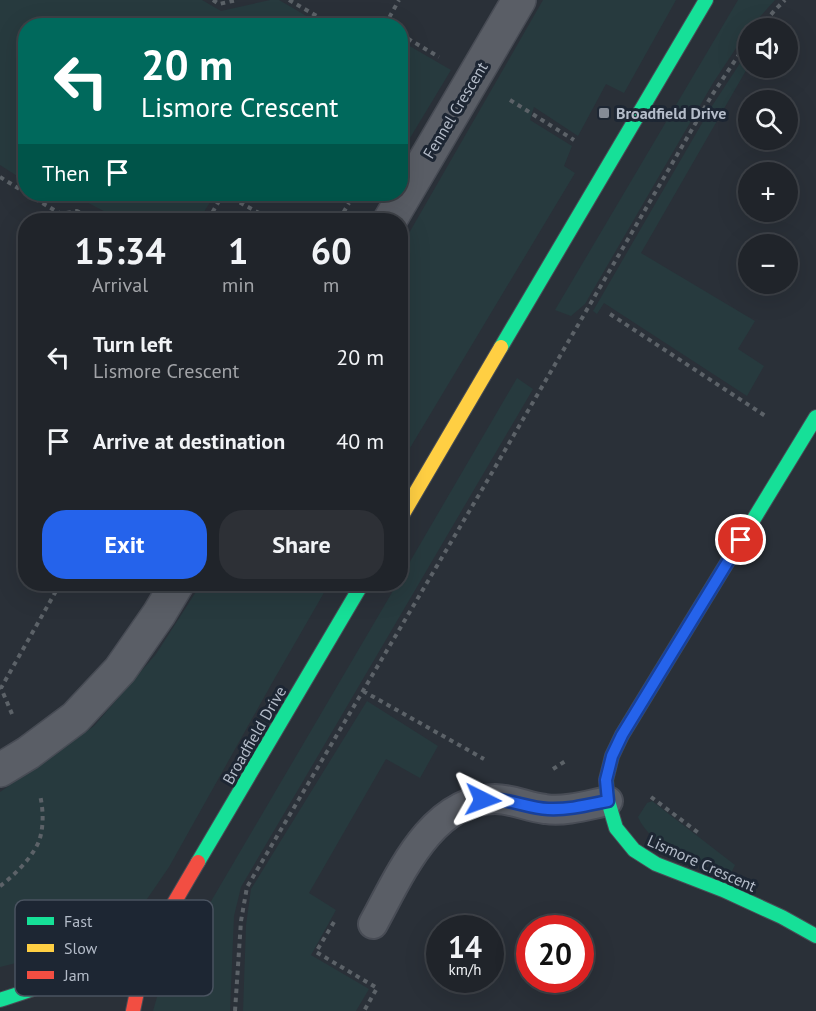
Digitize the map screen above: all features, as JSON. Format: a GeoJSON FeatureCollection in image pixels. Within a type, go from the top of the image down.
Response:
{"type":"FeatureCollection","features":[{"type":"Feature","properties":{"kind":"street","name":"Fennel Crescent"},"geometry":{"type":"LineString","coordinates":[[408,190],[519,0]]}},
{"type":"Feature","properties":{"kind":"street"},"geometry":{"type":"LineString","coordinates":[[408,505],[706,0]]}},
{"type":"Feature","properties":{"kind":"street","name":"Lismore Crescent"},"geometry":{"type":"LineString","coordinates":[[816,417],[622,735],[612,756],[606,780],[608,801],[616,828],[634,850],[656,864],[723,890],[782,917],[816,936]]}},
{"type":"Feature","properties":{"kind":"street"},"geometry":{"type":"LineString","coordinates":[[0,770],[28,753],[75,718],[120,670],[173,591]]}},
{"type":"Feature","properties":{"kind":"street","name":"Broadfield Drive"},"geometry":{"type":"LineString","coordinates":[[176,900],[358,591]]}},
{"type":"Feature","properties":{"kind":"street","name":"Broadfield Drive"},"geometry":{"type":"LineString","coordinates":[[0,1001],[15,996]]}},
{"type":"Feature","properties":{"kind":"street","name":"Broadfield Drive"},"geometry":{"type":"LineString","coordinates":[[133,1011],[136,996]]}},
{"type":"Feature","properties":{"kind":"street","name":"Broadfield Drive"},"geometry":{"type":"LineString","coordinates":[[0,1001],[25,1007]]}},
{"type":"Feature","properties":{"kind":"lane"},"geometry":{"type":"LineString","coordinates":[[373,924],[411,853],[451,812],[471,802],[496,799],[546,809],[568,809],[608,801]]}},
{"type":"Feature","properties":{"kind":"path"},"geometry":{"type":"LineString","coordinates":[[213,0],[219,4],[237,0]]}},
{"type":"Feature","properties":{"kind":"path"},"geometry":{"type":"LineString","coordinates":[[289,0],[320,18]]}},
{"type":"Feature","properties":{"kind":"path"},"geometry":{"type":"LineString","coordinates":[[389,18],[399,0]]}},
{"type":"Feature","properties":{"kind":"path"},"geometry":{"type":"LineString","coordinates":[[768,18],[785,0]]}},
{"type":"Feature","properties":{"kind":"path"},"geometry":{"type":"LineString","coordinates":[[235,1011],[241,921],[247,887],[712,94],[738,56]]}},
{"type":"Feature","properties":{"kind":"path"},"geometry":{"type":"LineString","coordinates":[[474,78],[583,146]]}},
{"type":"Feature","properties":{"kind":"path"},"geometry":{"type":"LineString","coordinates":[[0,177],[18,188]]}},
{"type":"Feature","properties":{"kind":"path"},"geometry":{"type":"LineString","coordinates":[[39,201],[59,213]]}},
{"type":"Feature","properties":{"kind":"path"},"geometry":{"type":"LineString","coordinates":[[236,201],[259,213]]}},
{"type":"Feature","properties":{"kind":"path"},"geometry":{"type":"LineString","coordinates":[[343,213],[350,202]]}},
{"type":"Feature","properties":{"kind":"path"},"geometry":{"type":"LineString","coordinates":[[66,213],[77,211],[81,213]]}},
{"type":"Feature","properties":{"kind":"path"},"geometry":{"type":"LineString","coordinates":[[610,314],[802,439]]}},
{"type":"Feature","properties":{"kind":"path"},"geometry":{"type":"LineString","coordinates":[[0,886],[27,860],[40,838],[43,807],[28,753],[1,688],[56,591]]}},
{"type":"Feature","properties":{"kind":"path"},"geometry":{"type":"LineString","coordinates":[[363,691],[488,761]]}},
{"type":"Feature","properties":{"kind":"path"},"geometry":{"type":"LineString","coordinates":[[547,771],[568,760],[578,749],[609,768]]}},
{"type":"Feature","properties":{"kind":"green space"},"geometry":{"type":"Polygon","coordinates":[[[0,0],[202,0],[221,11],[279,0],[310,18],[18,18],[18,177],[0,165],[0,0]]]}},
{"type":"Feature","properties":{"kind":"green space"},"geometry":{"type":"Polygon","coordinates":[[[543,0],[676,0],[624,93],[606,84],[578,136],[534,107],[530,120],[572,146],[564,166],[575,173],[408,451],[408,235],[543,0]]]}},
{"type":"Feature","properties":{"kind":"green space"},"geometry":{"type":"Polygon","coordinates":[[[738,0],[775,0],[759,18],[738,18],[738,45],[713,83],[585,304],[571,316],[555,310],[738,0]]]}},
{"type":"Feature","properties":{"kind":"green space"},"geometry":{"type":"Polygon","coordinates":[[[408,45],[451,70],[408,141],[408,45]]]}},
{"type":"Feature","properties":{"kind":"green space"},"geometry":{"type":"Polygon","coordinates":[[[738,66],[738,78],[742,78],[641,253],[755,321],[738,349],[764,366],[747,396],[604,303],[597,314],[593,311],[712,106],[738,66]]]}},
{"type":"Feature","properties":{"kind":"green space"},"geometry":{"type":"Polygon","coordinates":[[[84,201],[211,201],[203,213],[108,213],[84,201]]]}},
{"type":"Feature","properties":{"kind":"green space"},"geometry":{"type":"Polygon","coordinates":[[[517,378],[533,389],[241,887],[234,916],[230,1011],[153,1011],[158,996],[213,996],[212,900],[393,591],[408,591],[408,565],[517,378]]]}},
{"type":"Feature","properties":{"kind":"green space"},"geometry":{"type":"Polygon","coordinates":[[[196,591],[325,591],[169,867],[146,900],[15,900],[15,963],[0,967],[0,792],[94,726],[156,654],[196,591]]]}},
{"type":"Feature","properties":{"kind":"green space"},"geometry":{"type":"Polygon","coordinates":[[[367,701],[438,746],[420,778],[386,759],[309,893],[336,910],[311,955],[369,989],[356,1011],[243,1011],[246,925],[251,889],[367,701]]]}},
{"type":"Feature","properties":{"kind":"green space"},"geometry":{"type":"Polygon","coordinates":[[[652,801],[735,865],[731,873],[678,852],[654,838],[644,828],[638,817],[647,803],[652,801]]]}},
{"type":"Feature","properties":{"kind":"traffic: fast"},"geometry":{"type":"LineString","coordinates":[[501,347],[706,0]]}},
{"type":"Feature","properties":{"kind":"traffic: fast"},"geometry":{"type":"LineString","coordinates":[[816,417],[622,735],[612,756],[606,780],[608,801],[616,828],[634,850],[656,864],[723,890],[782,917],[816,936]]}},
{"type":"Feature","properties":{"kind":"traffic: fast"},"geometry":{"type":"LineString","coordinates":[[198,862],[358,591]]}},
{"type":"Feature","properties":{"kind":"traffic: fast"},"geometry":{"type":"LineString","coordinates":[[0,1000],[15,995]]}},
{"type":"Feature","properties":{"kind":"traffic: slow"},"geometry":{"type":"LineString","coordinates":[[408,505],[501,347]]}},
{"type":"Feature","properties":{"kind":"traffic: jam"},"geometry":{"type":"LineString","coordinates":[[176,900],[198,862]]}},
{"type":"Feature","properties":{"kind":"traffic: jam"},"geometry":{"type":"LineString","coordinates":[[133,1011],[136,996]]}},
{"type":"Feature","properties":{"kind":"place","name":"Broadfield Drive"},"geometry":{"type":"Point","coordinates":[604,113]}},
{"type":"Feature","properties":{"kind":"route"},"geometry":{"type":"LineString","coordinates":[[483,800],[496,799],[546,809],[568,809],[608,801],[606,780],[612,756],[622,735],[741,540]]}}]}
